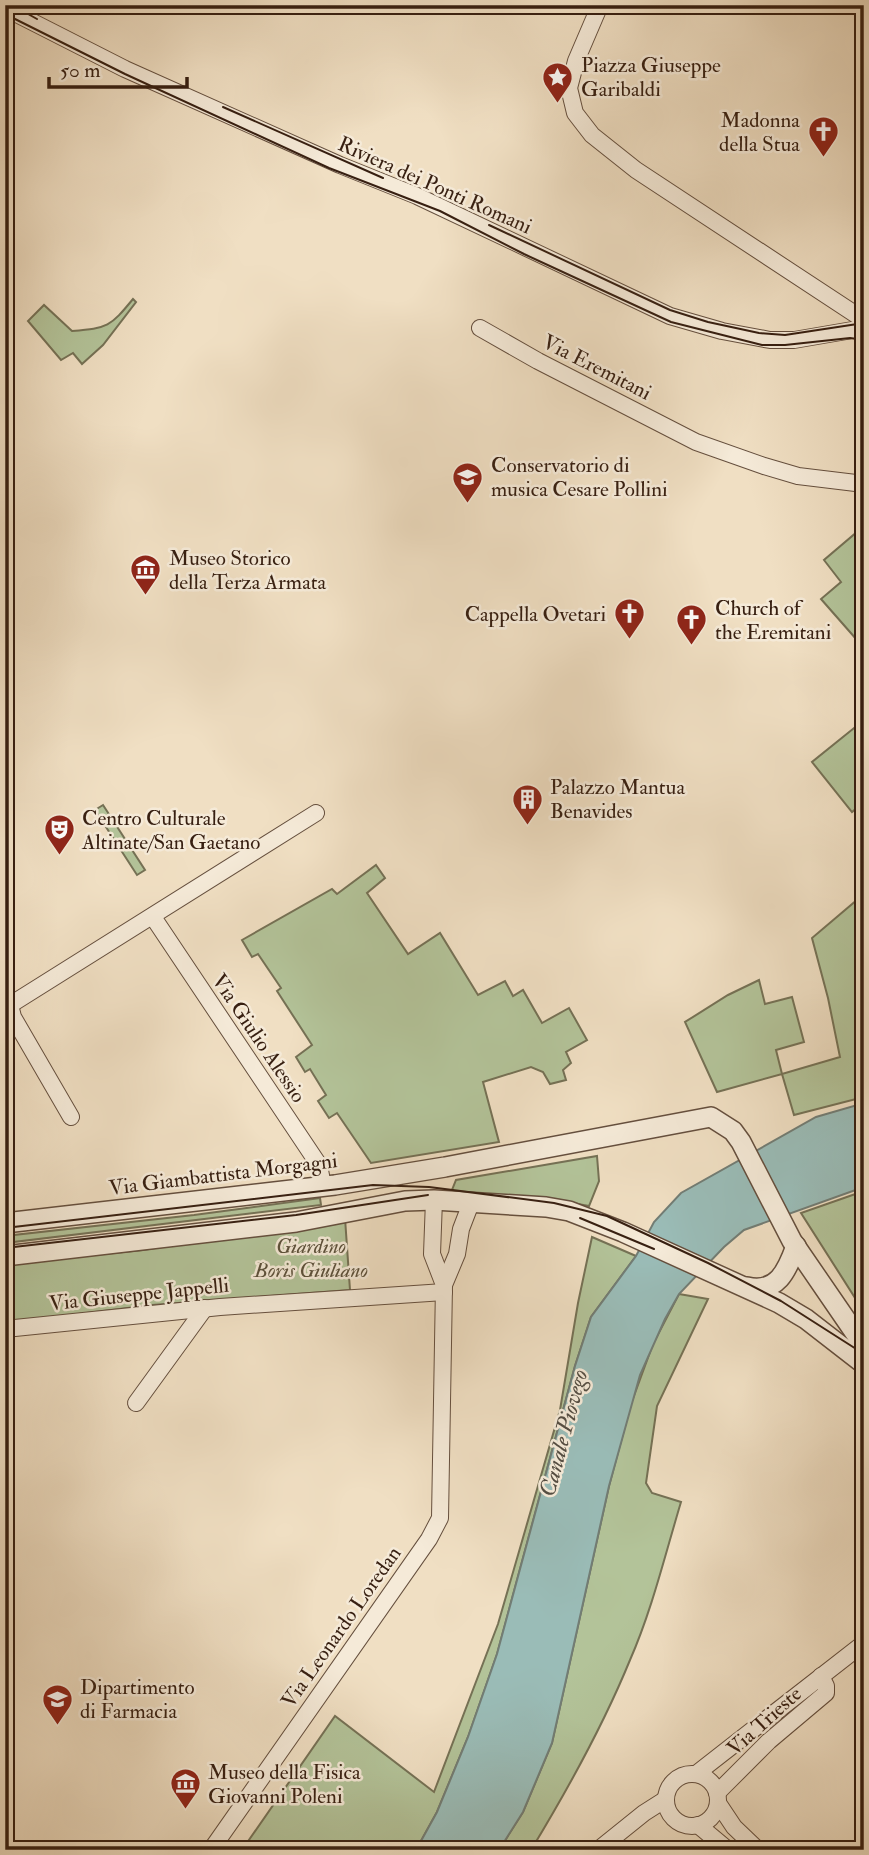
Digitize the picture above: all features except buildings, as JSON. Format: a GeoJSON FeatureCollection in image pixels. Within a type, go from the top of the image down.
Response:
{"type":"FeatureCollection","features":[{"type":"Feature","properties":{"kind":"street"},"geometry":{"type":"LineString","coordinates":[[600,5],[576,61],[569,88],[575,113],[593,135],[631,166],[864,320]]}},
{"type":"Feature","properties":{"kind":"street","name":"Riviera dei Ponti Romani"},"geometry":{"type":"LineString","coordinates":[[5,8],[125,69],[340,165],[417,196],[670,316],[722,331],[770,340],[794,340],[864,328]]}},
{"type":"Feature","properties":{"kind":"street","name":"Via Eremitani"},"geometry":{"type":"LineString","coordinates":[[480,328],[538,361],[696,442],[764,467],[798,476],[864,484]]}},
{"type":"Feature","properties":{"kind":"street"},"geometry":{"type":"LineString","coordinates":[[71,1117],[13,1017],[8,1002],[153,917],[316,813]]}},
{"type":"Feature","properties":{"kind":"street","name":"Via Giulio Alessio"},"geometry":{"type":"LineString","coordinates":[[153,917],[318,1165],[323,1186]]}},
{"type":"Feature","properties":{"kind":"street","name":"Via Giambattista Morgagni"},"geometry":{"type":"LineString","coordinates":[[5,1223],[323,1186],[445,1167],[711,1117],[733,1131],[741,1142],[794,1243]]}},
{"type":"Feature","properties":{"kind":"street"},"geometry":{"type":"LineString","coordinates":[[444,1288],[432,1254],[434,1188],[445,1167]]}},
{"type":"Feature","properties":{"kind":"street"},"geometry":{"type":"LineString","coordinates":[[5,1256],[296,1223],[405,1201],[434,1200],[546,1207],[580,1215],[623,1232],[738,1284],[806,1319],[864,1364]]}},
{"type":"Feature","properties":{"kind":"street"},"geometry":{"type":"LineString","coordinates":[[444,1288],[471,1203]]}},
{"type":"Feature","properties":{"kind":"street"},"geometry":{"type":"LineString","coordinates":[[738,1284],[758,1290],[772,1285],[789,1264],[794,1243]]}},
{"type":"Feature","properties":{"kind":"street"},"geometry":{"type":"LineString","coordinates":[[794,1243],[864,1346]]}},
{"type":"Feature","properties":{"kind":"street","name":"Via Giuseppe Jappelli"},"geometry":{"type":"LineString","coordinates":[[5,1329],[205,1308],[444,1288]]}},
{"type":"Feature","properties":{"kind":"street","name":"Via Leonardo Loredan"},"geometry":{"type":"LineString","coordinates":[[211,1850],[429,1539],[440,1518],[444,1288]]}},
{"type":"Feature","properties":{"kind":"street"},"geometry":{"type":"LineString","coordinates":[[136,1403],[205,1308]]}},
{"type":"Feature","properties":{"kind":"street","name":"Via Trieste"},"geometry":{"type":"LineString","coordinates":[[598,1850],[666,1799],[675,1780],[681,1776],[696,1774],[864,1643]]}},
{"type":"Feature","properties":{"kind":"street","name":"Via Trieste"},"geometry":{"type":"LineString","coordinates":[[698,1825],[711,1817],[717,1798],[769,1741],[826,1693],[821,1676]]}},
{"type":"Feature","properties":{"kind":"street"},"geometry":{"type":"LineString","coordinates":[[696,1774],[711,1782],[734,1827],[758,1850]]}},
{"type":"Feature","properties":{"kind":"street"},"geometry":{"type":"LineString","coordinates":[[666,1799],[669,1812],[678,1822],[698,1825],[728,1850]]}},
{"type":"Feature","properties":{"kind":"green space"},"geometry":{"type":"Polygon","coordinates":[[[133,299],[136,302],[103,345],[82,364],[73,353],[61,360],[28,321],[44,305],[72,331],[93,329],[113,321],[133,299]]]}},
{"type":"Feature","properties":{"kind":"green space"},"geometry":{"type":"Polygon","coordinates":[[[864,526],[864,648],[821,599],[841,582],[824,560],[864,526]]]}},
{"type":"Feature","properties":{"kind":"green space"},"geometry":{"type":"Polygon","coordinates":[[[864,720],[864,802],[852,812],[812,762],[864,720]]]}},
{"type":"Feature","properties":{"kind":"green space"},"geometry":{"type":"Polygon","coordinates":[[[103,805],[145,870],[137,875],[95,810],[103,805]]]}},
{"type":"Feature","properties":{"kind":"green space"},"geometry":{"type":"Polygon","coordinates":[[[376,865],[385,878],[367,893],[408,954],[440,933],[478,995],[505,981],[513,996],[523,990],[542,1023],[569,1008],[587,1040],[566,1052],[571,1063],[563,1070],[566,1080],[550,1084],[543,1072],[531,1067],[483,1082],[499,1142],[371,1163],[337,1113],[329,1118],[318,1101],[326,1095],[310,1069],[305,1072],[296,1057],[312,1045],[277,991],[281,988],[258,954],[252,957],[242,940],[332,889],[337,894],[376,865]]]}},
{"type":"Feature","properties":{"kind":"green space"},"geometry":{"type":"Polygon","coordinates":[[[864,894],[864,1097],[794,1115],[782,1074],[840,1057],[812,938],[864,894]]]}},
{"type":"Feature","properties":{"kind":"green space"},"geometry":{"type":"Polygon","coordinates":[[[759,980],[765,1004],[792,997],[804,1042],[776,1050],[782,1074],[717,1092],[685,1022],[728,995],[759,980]]]}},
{"type":"Feature","properties":{"kind":"green space"},"geometry":{"type":"Polygon","coordinates":[[[597,1156],[599,1181],[589,1206],[550,1199],[452,1190],[456,1180],[597,1156]]]}},
{"type":"Feature","properties":{"kind":"green space"},"geometry":{"type":"Polygon","coordinates":[[[864,1191],[864,1312],[801,1213],[864,1191]]]}},
{"type":"Feature","properties":{"kind":"green space"},"geometry":{"type":"Polygon","coordinates":[[[320,1198],[321,1205],[5,1243],[5,1236],[320,1198]]]}},
{"type":"Feature","properties":{"kind":"green space","name":"Giardino Boris Giuliano"},"geometry":{"type":"Polygon","coordinates":[[[345,1218],[350,1290],[152,1305],[5,1323],[5,1264],[143,1250],[345,1218]]]}},
{"type":"Feature","properties":{"kind":"green space"},"geometry":{"type":"Polygon","coordinates":[[[592,1237],[636,1256],[591,1317],[575,1366],[497,1654],[468,1737],[437,1812],[416,1850],[242,1850],[335,1716],[434,1792],[498,1624],[560,1410],[592,1237]]]}},
{"type":"Feature","properties":{"kind":"green space"},"geometry":{"type":"Polygon","coordinates":[[[679,1294],[708,1299],[657,1406],[646,1483],[652,1493],[681,1502],[652,1602],[620,1685],[597,1733],[531,1850],[499,1850],[523,1812],[552,1743],[609,1486],[631,1404],[653,1344],[679,1294]]]}},
{"type":"Feature","properties":{"kind":"water","name":"Canale Piovego"},"geometry":{"type":"Polygon","coordinates":[[[864,1103],[864,1187],[744,1230],[679,1294],[665,1319],[640,1375],[609,1486],[552,1743],[523,1812],[499,1850],[416,1850],[437,1812],[468,1737],[497,1654],[575,1366],[591,1317],[636,1256],[654,1222],[681,1193],[816,1117],[864,1103]]]}},
{"type":"Feature","properties":{"kind":"tram line"},"geometry":{"type":"LineString","coordinates":[[12,5],[37,19]]}},
{"type":"Feature","properties":{"kind":"tram line"},"geometry":{"type":"LineString","coordinates":[[5,14],[125,74],[329,168],[440,211],[524,254],[671,322],[762,345],[850,338],[864,340]]}},
{"type":"Feature","properties":{"kind":"tram line"},"geometry":{"type":"LineString","coordinates":[[223,107],[383,178]]}},
{"type":"Feature","properties":{"kind":"tram line"},"geometry":{"type":"LineString","coordinates":[[489,225],[670,310],[708,322],[759,333],[785,335],[864,323]]}},
{"type":"Feature","properties":{"kind":"tram line"},"geometry":{"type":"LineString","coordinates":[[5,1228],[373,1185],[429,1187],[554,1203],[607,1216],[708,1263],[781,1301],[864,1354]]}},
{"type":"Feature","properties":{"kind":"tram line"},"geometry":{"type":"LineString","coordinates":[[5,1248],[296,1215],[428,1195]]}},
{"type":"Feature","properties":{"kind":"tram line"},"geometry":{"type":"LineString","coordinates":[[580,1218],[654,1249]]}},
{"type":"Feature","properties":{"kind":"place","name":"Piazza Giuseppe Garibaldi"},"geometry":{"type":"Point","coordinates":[558,104]}},
{"type":"Feature","properties":{"kind":"place","name":"Madonna della Stua"},"geometry":{"type":"Point","coordinates":[823,159]}},
{"type":"Feature","properties":{"kind":"place","name":"Conservatorio di musica Cesare Pollini"},"geometry":{"type":"Point","coordinates":[468,504]}},
{"type":"Feature","properties":{"kind":"place","name":"Museo Storico della Terza Armata"},"geometry":{"type":"Point","coordinates":[146,597]}},
{"type":"Feature","properties":{"kind":"place","name":"Cappella Ovetari"},"geometry":{"type":"Point","coordinates":[629,641]}},
{"type":"Feature","properties":{"kind":"place","name":"Church of the Eremitani"},"geometry":{"type":"Point","coordinates":[692,647]}},
{"type":"Feature","properties":{"kind":"place","name":"Palazzo Mantua Benavides"},"geometry":{"type":"Point","coordinates":[527,826]}},
{"type":"Feature","properties":{"kind":"place","name":"Centro Culturale Altinate/San Gaetano"},"geometry":{"type":"Point","coordinates":[59,857]}},
{"type":"Feature","properties":{"kind":"place","name":"Dipartimento di Farmacia"},"geometry":{"type":"Point","coordinates":[57,1726]}},
{"type":"Feature","properties":{"kind":"place","name":"Museo della Fisica Giovanni Poleni"},"geometry":{"type":"Point","coordinates":[185,1811]}}]}
